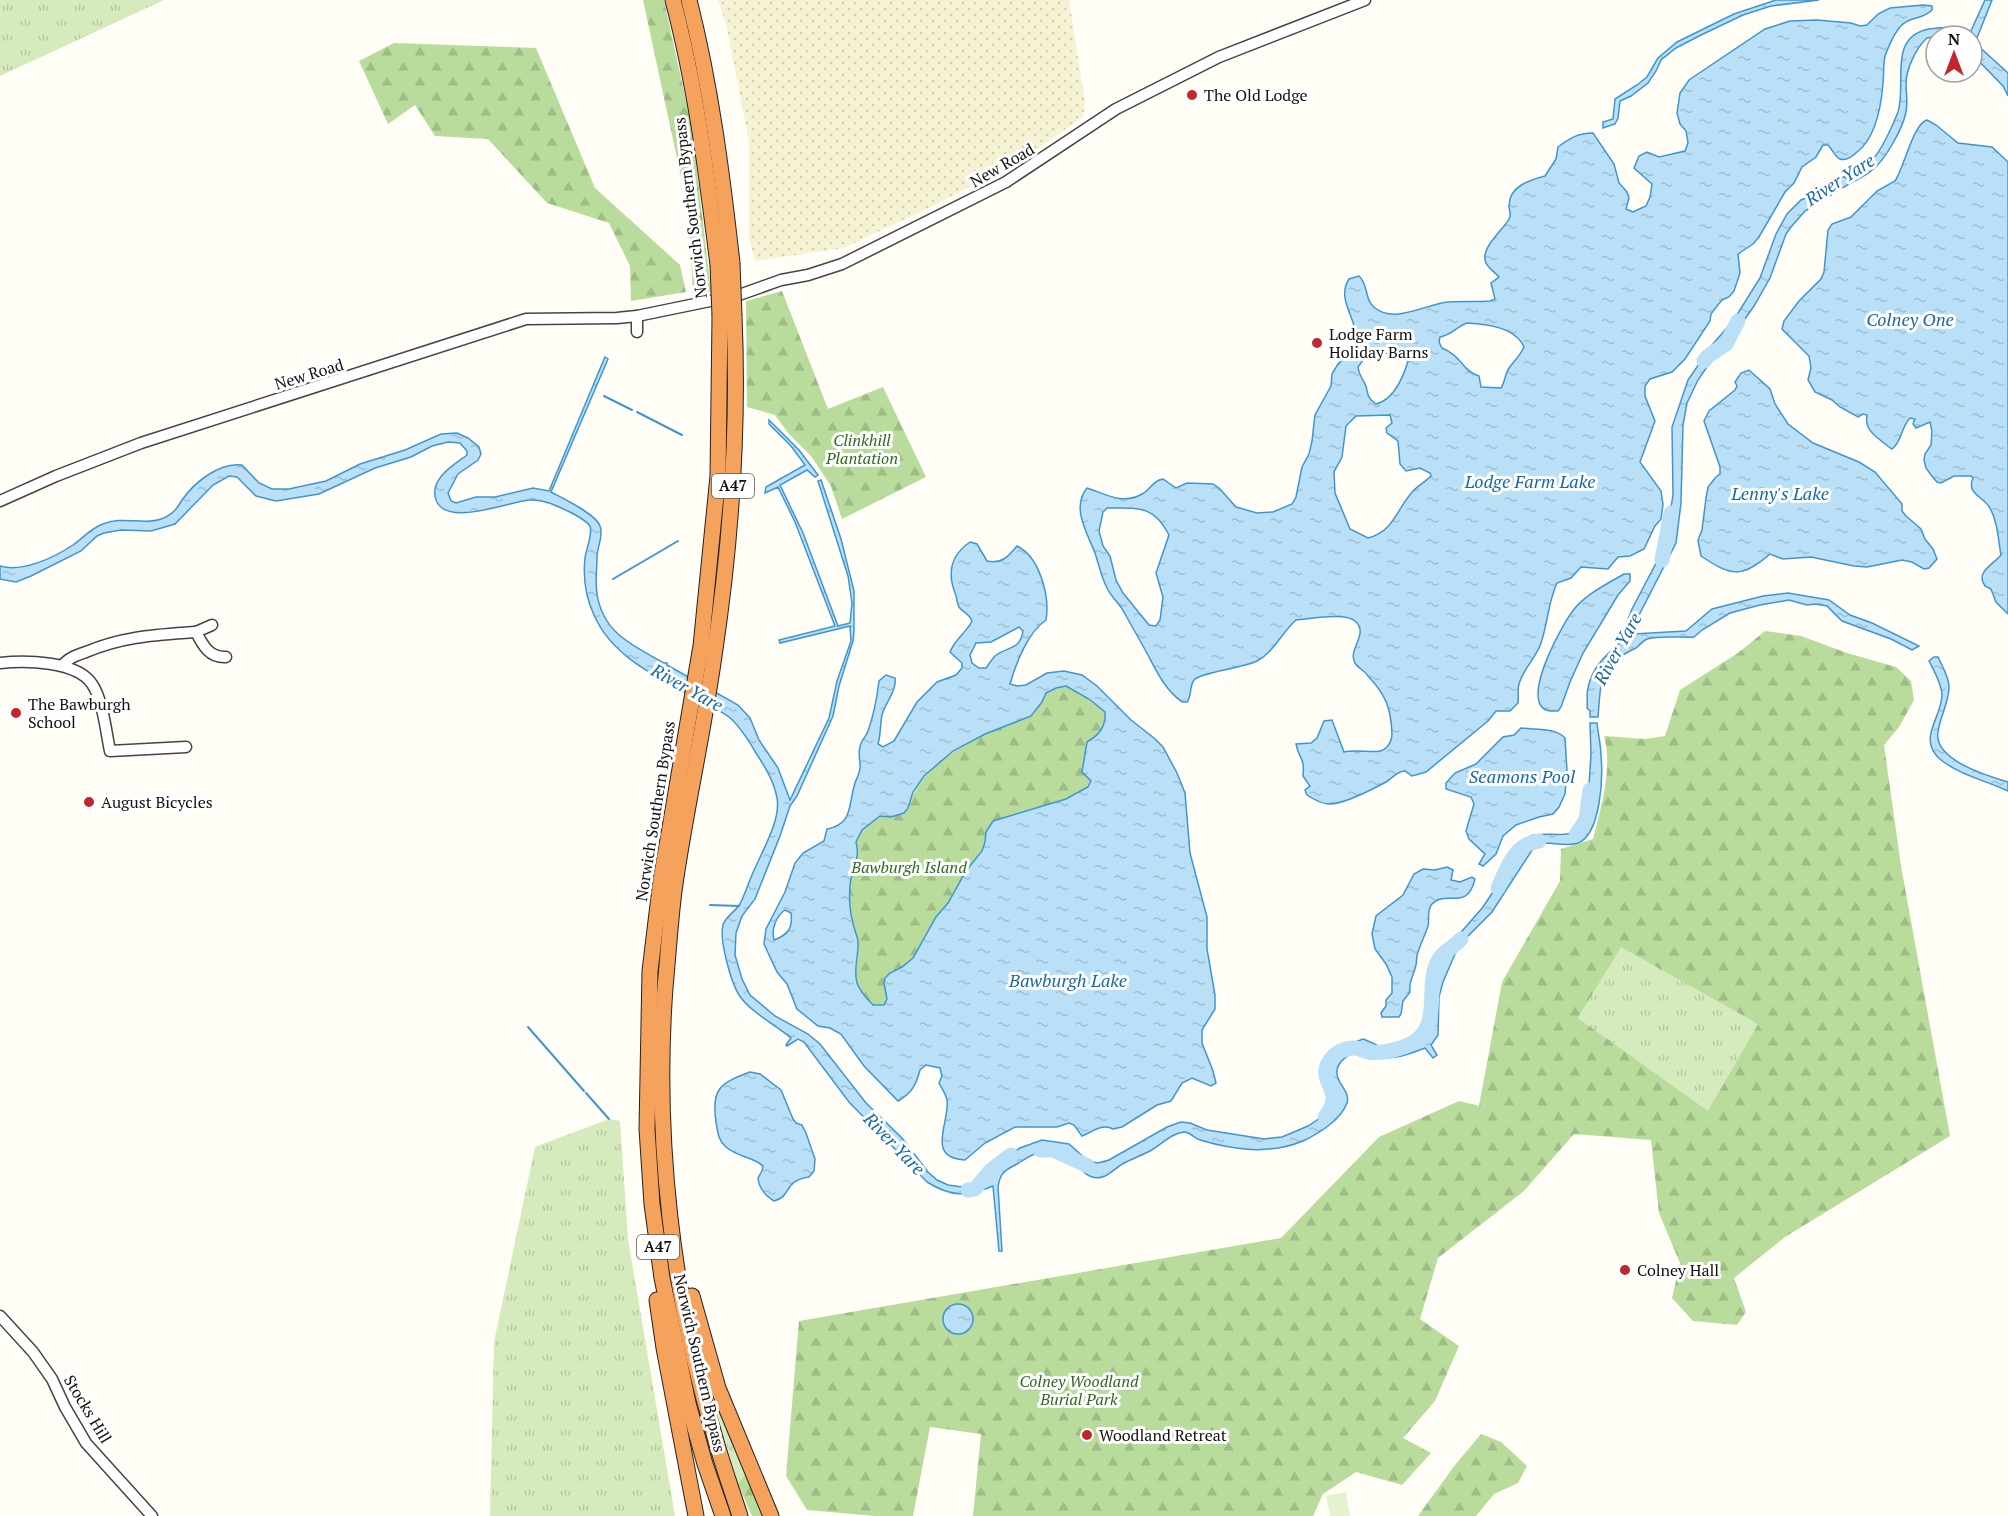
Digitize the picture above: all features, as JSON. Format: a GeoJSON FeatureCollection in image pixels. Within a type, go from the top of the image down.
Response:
{"type":"FeatureCollection","features":[{"type":"Feature","properties":{"kind":"highway","name":"Norwich Southern Bypass"},"geometry":{"type":"LineString","coordinates":[[673,0],[684,42],[725,264]]}},
{"type":"Feature","properties":{"kind":"highway","name":"Norwich Southern Bypass"},"geometry":{"type":"LineString","coordinates":[[689,0],[713,110],[727,316],[718,476],[701,646],[661,880],[650,971],[647,1129],[652,1204],[662,1278],[688,1403],[705,1464],[723,1516]]}},
{"type":"Feature","properties":{"kind":"highway","name":"Norwich Southern Bypass"},"geometry":{"type":"LineString","coordinates":[[727,316],[736,363],[733,495],[715,655],[674,890],[665,989],[662,1059],[665,1162],[676,1264],[696,1365],[715,1439],[740,1516]]}},
{"type":"Feature","properties":{"kind":"highway","name":"A47"},"geometry":{"type":"LineString","coordinates":[[650,971],[641,1108],[642,1174],[663,1348],[696,1516]]}},
{"type":"Feature","properties":{"kind":"highway","name":"A47"},"geometry":{"type":"LineString","coordinates":[[662,1059],[675,1202],[686,1275],[718,1388],[771,1516]]}},
{"type":"Feature","properties":{"kind":"street","name":"New Road"},"geometry":{"type":"LineString","coordinates":[[0,501],[56,476],[141,443],[526,319],[637,316],[739,295],[781,280],[808,275],[842,264],[1006,182],[1116,109],[1219,57],[1365,0]]}},
{"type":"Feature","properties":{"kind":"street"},"geometry":{"type":"LineString","coordinates":[[637,316],[637,332]]}},
{"type":"Feature","properties":{"kind":"street"},"geometry":{"type":"LineString","coordinates":[[62,666],[70,659],[109,642],[134,637],[196,632],[212,625]]}},
{"type":"Feature","properties":{"kind":"street"},"geometry":{"type":"LineString","coordinates":[[196,632],[209,653],[218,657],[226,657]]}},
{"type":"Feature","properties":{"kind":"street"},"geometry":{"type":"LineString","coordinates":[[0,663],[62,666],[83,674],[92,683],[97,694],[110,751],[186,747]]}},
{"type":"Feature","properties":{"kind":"street","name":"Stocks Hill"},"geometry":{"type":"LineString","coordinates":[[0,1316],[33,1352],[52,1379],[86,1443],[152,1516]]}},
{"type":"Feature","properties":{"kind":"shaded area"},"geometry":{"type":"Polygon","coordinates":[[[718,0],[1069,0],[1085,102],[1083,117],[1024,158],[937,204],[844,248],[755,261],[749,238],[749,141],[726,24],[718,0]]]}},
{"type":"Feature","properties":{"kind":"green space"},"geometry":{"type":"Polygon","coordinates":[[[0,0],[164,0],[0,76],[0,0]]]}},
{"type":"Feature","properties":{"kind":"green space"},"geometry":{"type":"Polygon","coordinates":[[[643,0],[664,0],[692,128],[711,292],[693,297],[689,214],[643,0]]]}},
{"type":"Feature","properties":{"kind":"green space"},"geometry":{"type":"Polygon","coordinates":[[[394,43],[536,48],[595,188],[680,265],[686,292],[631,301],[630,266],[609,223],[547,203],[488,139],[435,136],[415,105],[388,124],[359,61],[394,43]]]}},
{"type":"Feature","properties":{"kind":"green space","name":"Clinkhill Plantation"},"geometry":{"type":"Polygon","coordinates":[[[782,291],[828,409],[883,387],[926,477],[842,519],[831,486],[811,456],[788,433],[775,415],[747,407],[746,301],[782,291]]]}},
{"type":"Feature","properties":{"kind":"green space","name":"Colney Woodland Burial Park"},"geometry":{"type":"Polygon","coordinates":[[[1765,631],[1801,636],[1847,653],[1896,667],[1911,681],[1914,700],[1899,727],[1884,745],[1901,866],[1950,1136],[1785,1237],[1734,1278],[1746,1312],[1737,1325],[1693,1321],[1672,1298],[1680,1263],[1659,1213],[1651,1140],[1574,1134],[1524,1191],[1438,1258],[1420,1319],[1459,1346],[1435,1401],[1403,1438],[1431,1453],[1402,1485],[1356,1472],[1323,1494],[1313,1516],[973,1516],[981,1434],[930,1427],[913,1516],[875,1516],[807,1510],[786,1476],[799,1321],[1281,1238],[1379,1137],[1459,1101],[1479,1106],[1502,982],[1560,881],[1561,849],[1593,839],[1607,775],[1604,736],[1645,739],[1665,736],[1680,690],[1738,653],[1765,631]],[[1621,947],[1578,1018],[1708,1111],[1758,1024],[1621,947]]]}},
{"type":"Feature","properties":{"kind":"green space","name":"Bawburgh Island"},"geometry":{"type":"Polygon","coordinates":[[[1066,686],[1076,690],[1105,712],[1101,730],[1087,743],[1082,772],[1091,781],[1088,787],[1066,799],[993,821],[986,832],[982,851],[966,871],[948,903],[936,917],[913,958],[890,973],[884,983],[887,999],[884,1005],[873,1005],[858,986],[856,979],[858,951],[850,902],[851,880],[857,859],[856,842],[862,830],[880,816],[891,817],[908,808],[927,774],[955,751],[1023,714],[1039,703],[1046,693],[1066,686]]]}},
{"type":"Feature","properties":{"kind":"green space"},"geometry":{"type":"Polygon","coordinates":[[[1621,946],[1758,1024],[1708,1112],[1578,1018],[1621,946]]]}},
{"type":"Feature","properties":{"kind":"green space"},"geometry":{"type":"Polygon","coordinates":[[[609,1119],[620,1121],[628,1239],[675,1516],[490,1516],[494,1342],[535,1147],[609,1119]]]}},
{"type":"Feature","properties":{"kind":"green space"},"geometry":{"type":"Polygon","coordinates":[[[711,1390],[746,1473],[738,1484],[711,1390]]]}},
{"type":"Feature","properties":{"kind":"green space"},"geometry":{"type":"Polygon","coordinates":[[[1481,1434],[1501,1442],[1527,1466],[1518,1483],[1494,1494],[1476,1516],[1418,1516],[1455,1465],[1481,1434]]]}},
{"type":"Feature","properties":{"kind":"green space"},"geometry":{"type":"Polygon","coordinates":[[[746,1473],[766,1516],[752,1516],[738,1484],[746,1473]]]}},
{"type":"Feature","properties":{"kind":"green space"},"geometry":{"type":"Polygon","coordinates":[[[1346,1492],[1350,1516],[1330,1516],[1326,1496],[1346,1492]]]}},
{"type":"Feature","properties":{"kind":"water"},"geometry":{"type":"Polygon","coordinates":[[[1776,0],[1819,0],[1771,6],[1743,15],[1676,48],[1661,60],[1648,83],[1620,101],[1615,124],[1603,128],[1603,122],[1613,119],[1615,99],[1647,77],[1658,58],[1677,42],[1734,14],[1776,0]]]}},
{"type":"Feature","properties":{"kind":"water"},"geometry":{"type":"Polygon","coordinates":[[[1985,0],[1992,0],[1983,24],[1974,24],[1985,0]]]}},
{"type":"Feature","properties":{"kind":"water","name":"Lodge Farm Lake"},"geometry":{"type":"Polygon","coordinates":[[[1923,5],[1932,6],[1932,10],[1928,14],[1905,22],[1892,40],[1884,59],[1879,112],[1869,139],[1855,154],[1845,159],[1838,158],[1828,145],[1823,145],[1816,157],[1802,167],[1759,237],[1738,254],[1740,273],[1734,291],[1722,300],[1711,314],[1710,321],[1685,359],[1672,372],[1650,379],[1645,386],[1645,396],[1655,421],[1640,462],[1661,491],[1663,504],[1661,519],[1644,549],[1630,556],[1618,557],[1608,569],[1581,567],[1571,578],[1557,583],[1541,643],[1521,679],[1518,703],[1510,711],[1496,711],[1488,721],[1426,772],[1412,776],[1402,771],[1386,782],[1357,796],[1328,804],[1307,795],[1305,790],[1310,786],[1303,776],[1302,761],[1296,744],[1311,743],[1317,738],[1324,721],[1332,720],[1344,752],[1380,751],[1387,747],[1392,737],[1386,702],[1374,683],[1353,658],[1360,631],[1355,621],[1336,616],[1296,620],[1257,661],[1194,680],[1187,702],[1182,702],[1169,690],[1124,611],[1105,584],[1080,512],[1082,496],[1087,488],[1115,498],[1129,499],[1144,493],[1163,479],[1176,488],[1187,483],[1213,484],[1236,507],[1257,513],[1273,512],[1292,504],[1296,497],[1302,467],[1309,454],[1315,415],[1331,386],[1332,374],[1338,364],[1354,348],[1355,329],[1345,298],[1349,279],[1359,276],[1372,305],[1383,312],[1392,314],[1411,312],[1439,303],[1495,299],[1491,283],[1499,277],[1488,267],[1486,252],[1510,217],[1509,206],[1513,193],[1521,185],[1545,176],[1556,159],[1558,147],[1566,141],[1583,134],[1593,133],[1614,164],[1619,183],[1627,192],[1629,198],[1626,209],[1633,212],[1646,206],[1652,184],[1634,168],[1639,156],[1647,152],[1659,157],[1685,151],[1688,143],[1686,131],[1680,124],[1677,113],[1680,93],[1689,80],[1765,29],[1790,21],[1817,20],[1867,25],[1878,14],[1890,8],[1923,5]],[[1475,323],[1463,325],[1448,335],[1440,337],[1439,342],[1442,348],[1454,355],[1469,371],[1479,376],[1481,387],[1501,388],[1508,370],[1524,347],[1520,340],[1499,328],[1475,323]],[[1405,348],[1390,354],[1374,351],[1366,356],[1358,367],[1369,396],[1376,404],[1389,396],[1399,383],[1410,353],[1405,348]],[[1390,415],[1356,416],[1346,426],[1342,457],[1334,472],[1335,493],[1350,529],[1368,538],[1384,530],[1413,491],[1431,476],[1430,473],[1420,468],[1406,471],[1400,464],[1398,441],[1387,433],[1386,428],[1392,423],[1390,415]],[[1107,508],[1103,512],[1099,531],[1103,546],[1110,556],[1116,580],[1123,593],[1149,625],[1156,626],[1160,620],[1163,597],[1156,573],[1169,535],[1157,518],[1144,510],[1107,508]]]}},
{"type":"Feature","properties":{"kind":"water"},"geometry":{"type":"Polygon","coordinates":[[[1924,31],[1924,41],[1908,72],[1904,119],[1887,152],[1876,166],[1851,183],[1846,175],[1875,157],[1896,117],[1900,101],[1903,51],[1908,41],[1924,31]]]}},
{"type":"Feature","properties":{"kind":"water"},"geometry":{"type":"Polygon","coordinates":[[[1984,51],[2008,73],[2008,96],[2003,86],[1984,66],[1984,51]]]}},
{"type":"Feature","properties":{"kind":"water","name":"Colney One"},"geometry":{"type":"Polygon","coordinates":[[[1927,120],[1958,143],[1992,147],[2008,162],[2008,614],[1996,602],[1991,589],[1982,581],[1986,569],[2001,555],[1993,514],[1987,504],[1973,491],[1971,476],[1954,476],[1941,483],[1937,482],[1926,468],[1925,454],[1931,445],[1930,422],[1916,428],[1913,424],[1915,419],[1910,418],[1892,449],[1869,430],[1867,415],[1863,414],[1858,417],[1815,392],[1808,380],[1811,368],[1809,356],[1782,329],[1784,321],[1799,301],[1821,279],[1824,272],[1828,230],[1832,224],[1851,217],[1877,191],[1895,181],[1917,129],[1927,120]]]}},
{"type":"Feature","properties":{"kind":"water"},"geometry":{"type":"Polygon","coordinates":[[[1845,176],[1849,184],[1805,211],[1786,234],[1770,278],[1754,306],[1715,355],[1698,380],[1687,403],[1683,425],[1681,503],[1676,543],[1636,621],[1633,634],[1686,631],[1712,609],[1763,596],[1788,593],[1829,600],[1850,615],[1919,646],[1912,650],[1891,639],[1842,621],[1827,606],[1807,605],[1789,600],[1760,605],[1730,613],[1694,637],[1647,639],[1624,654],[1604,675],[1598,717],[1590,717],[1590,711],[1587,708],[1587,693],[1593,674],[1605,656],[1622,641],[1632,609],[1665,546],[1673,495],[1672,427],[1688,380],[1712,345],[1733,321],[1760,278],[1776,234],[1787,214],[1801,200],[1814,195],[1845,176]]]}},
{"type":"Feature","properties":{"kind":"water"},"geometry":{"type":"Polygon","coordinates":[[[605,357],[608,359],[551,492],[592,516],[600,526],[596,589],[600,607],[612,628],[630,644],[738,705],[750,718],[759,740],[778,768],[790,800],[829,718],[837,681],[851,641],[850,626],[780,643],[779,640],[835,626],[795,522],[778,487],[765,493],[766,487],[805,465],[791,446],[769,424],[769,420],[799,450],[818,475],[815,477],[807,470],[780,485],[803,533],[838,626],[850,623],[852,603],[848,576],[818,481],[821,480],[841,539],[854,591],[853,641],[839,686],[833,716],[797,796],[790,806],[755,899],[742,916],[736,933],[735,955],[742,979],[750,995],[775,1016],[808,1034],[820,1044],[866,1103],[902,1138],[937,1180],[948,1185],[962,1187],[978,1184],[1001,1161],[1020,1148],[1042,1140],[1069,1144],[1088,1161],[1098,1163],[1109,1160],[1167,1127],[1181,1122],[1207,1130],[1264,1139],[1282,1137],[1308,1126],[1326,1114],[1335,1099],[1327,1073],[1329,1062],[1339,1048],[1363,1039],[1381,1047],[1399,1046],[1427,1031],[1429,988],[1436,969],[1450,945],[1483,907],[1530,836],[1570,833],[1583,825],[1587,815],[1591,755],[1590,723],[1597,723],[1601,752],[1601,790],[1592,829],[1586,838],[1578,843],[1536,844],[1492,912],[1464,940],[1455,954],[1439,997],[1438,1035],[1431,1045],[1437,1055],[1433,1058],[1425,1048],[1410,1054],[1387,1058],[1365,1050],[1344,1058],[1337,1072],[1348,1099],[1344,1109],[1322,1130],[1303,1141],[1290,1145],[1252,1150],[1200,1140],[1184,1132],[1099,1178],[1088,1175],[1072,1159],[1059,1152],[1047,1151],[1035,1154],[1006,1170],[1000,1178],[998,1187],[1002,1251],[999,1251],[993,1186],[967,1194],[959,1194],[927,1182],[849,1102],[804,1042],[798,1039],[787,1046],[791,1038],[756,1013],[739,995],[726,961],[723,925],[740,904],[771,833],[778,806],[774,786],[741,729],[729,717],[640,666],[613,644],[602,630],[591,608],[586,587],[585,558],[591,529],[589,524],[582,519],[557,506],[535,500],[461,513],[449,511],[440,506],[435,496],[435,489],[440,477],[467,455],[467,451],[460,443],[448,442],[375,468],[319,494],[276,501],[256,496],[237,477],[229,476],[213,485],[175,524],[151,531],[121,530],[104,533],[97,536],[81,551],[31,576],[16,582],[0,579],[0,566],[9,568],[28,566],[48,559],[103,524],[118,521],[151,521],[166,517],[176,510],[187,493],[200,481],[216,470],[233,465],[242,465],[259,483],[272,489],[289,489],[326,481],[360,464],[405,450],[441,434],[457,433],[479,447],[481,454],[478,460],[458,474],[448,493],[451,501],[456,503],[476,497],[495,497],[533,488],[549,491],[605,357]]]}},
{"type":"Feature","properties":{"kind":"water","name":"Lenny's Lake"},"geometry":{"type":"Polygon","coordinates":[[[1749,370],[1770,389],[1775,404],[1788,424],[1813,443],[1859,462],[1875,472],[1902,504],[1902,511],[1906,516],[1921,529],[1933,549],[1937,559],[1929,568],[1924,569],[1912,562],[1902,560],[1867,567],[1811,557],[1783,559],[1770,554],[1751,568],[1736,572],[1720,568],[1701,556],[1698,540],[1702,530],[1708,487],[1720,474],[1720,467],[1704,421],[1709,411],[1735,390],[1737,386],[1735,382],[1741,373],[1749,370]]]}},
{"type":"Feature","properties":{"kind":"water","name":"Bawburgh Lake"},"geometry":{"type":"Polygon","coordinates":[[[970,542],[977,544],[987,561],[992,562],[1004,559],[1017,546],[1032,559],[1042,578],[1045,589],[1046,620],[1028,640],[1010,684],[1026,685],[1047,673],[1064,671],[1082,675],[1163,747],[1177,773],[1185,793],[1190,853],[1207,917],[1207,949],[1215,995],[1215,1009],[1202,1030],[1202,1043],[1216,1083],[1211,1086],[1192,1078],[1182,1083],[1171,1101],[1157,1105],[1122,1127],[1113,1129],[1105,1127],[1082,1136],[1074,1125],[1069,1123],[1057,1127],[1015,1127],[985,1143],[965,1160],[953,1158],[946,1153],[943,1146],[947,1100],[939,1083],[942,1076],[940,1068],[926,1065],[920,1070],[910,1092],[898,1101],[864,1066],[841,1034],[830,1028],[818,1026],[797,1009],[787,984],[777,972],[764,944],[766,929],[785,892],[795,863],[803,853],[824,841],[827,829],[842,823],[849,812],[860,770],[859,749],[872,718],[879,681],[886,675],[895,678],[893,692],[882,715],[878,744],[883,747],[894,741],[917,702],[937,682],[956,675],[962,668],[962,663],[950,652],[972,621],[958,606],[951,571],[955,558],[970,542]],[[1019,627],[991,642],[976,643],[970,655],[972,663],[979,668],[986,668],[995,656],[1019,642],[1023,631],[1019,627]],[[1066,686],[1046,693],[1031,716],[985,734],[953,751],[924,776],[913,792],[904,813],[891,817],[880,816],[862,830],[856,842],[857,859],[851,880],[850,905],[858,941],[857,983],[873,1005],[884,1005],[887,999],[885,978],[913,958],[936,917],[948,903],[966,871],[982,851],[986,832],[993,821],[1066,799],[1088,787],[1091,781],[1082,772],[1087,742],[1101,730],[1105,712],[1089,699],[1066,686]],[[785,910],[774,928],[774,940],[783,936],[790,927],[791,913],[785,910]]]}},
{"type":"Feature","properties":{"kind":"water"},"geometry":{"type":"Polygon","coordinates":[[[1624,574],[1630,574],[1630,581],[1618,595],[1583,653],[1561,707],[1558,711],[1544,709],[1538,697],[1539,685],[1548,656],[1562,627],[1575,608],[1586,598],[1624,574]]]}},
{"type":"Feature","properties":{"kind":"water"},"geometry":{"type":"Polygon","coordinates":[[[1938,657],[1949,683],[1948,698],[1939,726],[1939,742],[1944,751],[1953,759],[1976,771],[2008,782],[2008,791],[1957,770],[1941,760],[1934,752],[1930,736],[1941,704],[1942,691],[1929,661],[1938,657]]]}},
{"type":"Feature","properties":{"kind":"water","name":"Seamons Pool"},"geometry":{"type":"Polygon","coordinates":[[[1521,728],[1556,732],[1565,738],[1567,771],[1565,794],[1553,814],[1516,825],[1503,836],[1496,854],[1483,866],[1479,864],[1485,854],[1469,839],[1466,831],[1474,804],[1471,797],[1446,789],[1446,783],[1455,773],[1476,764],[1503,737],[1514,735],[1521,728]]]}},
{"type":"Feature","properties":{"kind":"water"},"geometry":{"type":"Polygon","coordinates":[[[1447,867],[1453,870],[1451,880],[1460,882],[1472,877],[1475,879],[1471,889],[1467,895],[1462,897],[1444,898],[1432,904],[1428,926],[1417,954],[1410,992],[1403,1001],[1401,1014],[1399,1017],[1382,1017],[1381,1013],[1386,1006],[1386,1000],[1392,993],[1392,977],[1375,949],[1372,934],[1376,916],[1403,895],[1414,874],[1423,869],[1435,870],[1447,867]]]}},
{"type":"Feature","properties":{"kind":"water"},"geometry":{"type":"Polygon","coordinates":[[[750,1072],[760,1074],[781,1090],[793,1119],[802,1125],[806,1133],[815,1159],[814,1171],[809,1177],[795,1182],[784,1196],[774,1201],[763,1191],[759,1182],[758,1178],[763,1166],[726,1147],[717,1130],[715,1102],[720,1089],[731,1080],[750,1072]]]}},
{"type":"Feature","properties":{"kind":"water"},"geometry":{"type":"Polygon","coordinates":[[[958,1304],[964,1305],[972,1313],[972,1325],[964,1333],[958,1334],[952,1333],[944,1325],[943,1319],[944,1313],[952,1305],[958,1304]]]}},
{"type":"Feature","properties":{"kind":"waterway","name":"River Yare"},"geometry":{"type":"LineString","coordinates":[[1704,361],[1726,344],[1738,321]]}},
{"type":"Feature","properties":{"kind":"waterway"},"geometry":{"type":"LineString","coordinates":[[604,396],[632,410]]}},
{"type":"Feature","properties":{"kind":"waterway"},"geometry":{"type":"LineString","coordinates":[[637,412],[682,435]]}},
{"type":"Feature","properties":{"kind":"waterway","name":"River Yare"},"geometry":{"type":"LineString","coordinates":[[1662,560],[1671,513]]}},
{"type":"Feature","properties":{"kind":"waterway"},"geometry":{"type":"LineString","coordinates":[[613,579],[678,541]]}},
{"type":"Feature","properties":{"kind":"waterway","name":"River Yare"},"geometry":{"type":"LineString","coordinates":[[1576,835],[1586,820],[1590,790]]}},
{"type":"Feature","properties":{"kind":"waterway","name":"River Yare"},"geometry":{"type":"LineString","coordinates":[[1498,888],[1508,865],[1517,852],[1530,843],[1539,841]]}},
{"type":"Feature","properties":{"kind":"waterway"},"geometry":{"type":"LineString","coordinates":[[710,905],[739,906]]}},
{"type":"Feature","properties":{"kind":"waterway","name":"River Yare"},"geometry":{"type":"LineString","coordinates":[[1325,1117],[1333,1100],[1333,1093],[1326,1075],[1331,1059],[1340,1051],[1348,1048],[1366,1052],[1392,1050],[1409,1045],[1422,1035],[1430,1016],[1433,975],[1436,965],[1444,953],[1461,939]]}},
{"type":"Feature","properties":{"kind":"waterway"},"geometry":{"type":"LineString","coordinates":[[528,1027],[584,1091]]}},
{"type":"Feature","properties":{"kind":"waterway"},"geometry":{"type":"LineString","coordinates":[[586,1093],[609,1119]]}},
{"type":"Feature","properties":{"kind":"waterway","name":"River Yare"},"geometry":{"type":"LineString","coordinates":[[1040,1150],[1053,1150],[1088,1166]]}},
{"type":"Feature","properties":{"kind":"waterway","name":"River Yare"},"geometry":{"type":"LineString","coordinates":[[968,1190],[975,1189],[990,1171],[1011,1155]]}},
{"type":"Feature","properties":{"kind":"place","name":"The Old Lodge"},"geometry":{"type":"Point","coordinates":[1192,95]}},
{"type":"Feature","properties":{"kind":"place","name":"Lodge Farm Holiday Barns"},"geometry":{"type":"Point","coordinates":[1317,343]}},
{"type":"Feature","properties":{"kind":"place","name":"The Bawburgh School"},"geometry":{"type":"Point","coordinates":[16,713]}},
{"type":"Feature","properties":{"kind":"place","name":"August Bicycles"},"geometry":{"type":"Point","coordinates":[89,802]}},
{"type":"Feature","properties":{"kind":"place","name":"Colney Hall"},"geometry":{"type":"Point","coordinates":[1625,1270]}},
{"type":"Feature","properties":{"kind":"place","name":"Woodland Retreat"},"geometry":{"type":"Point","coordinates":[1087,1435]}}]}
